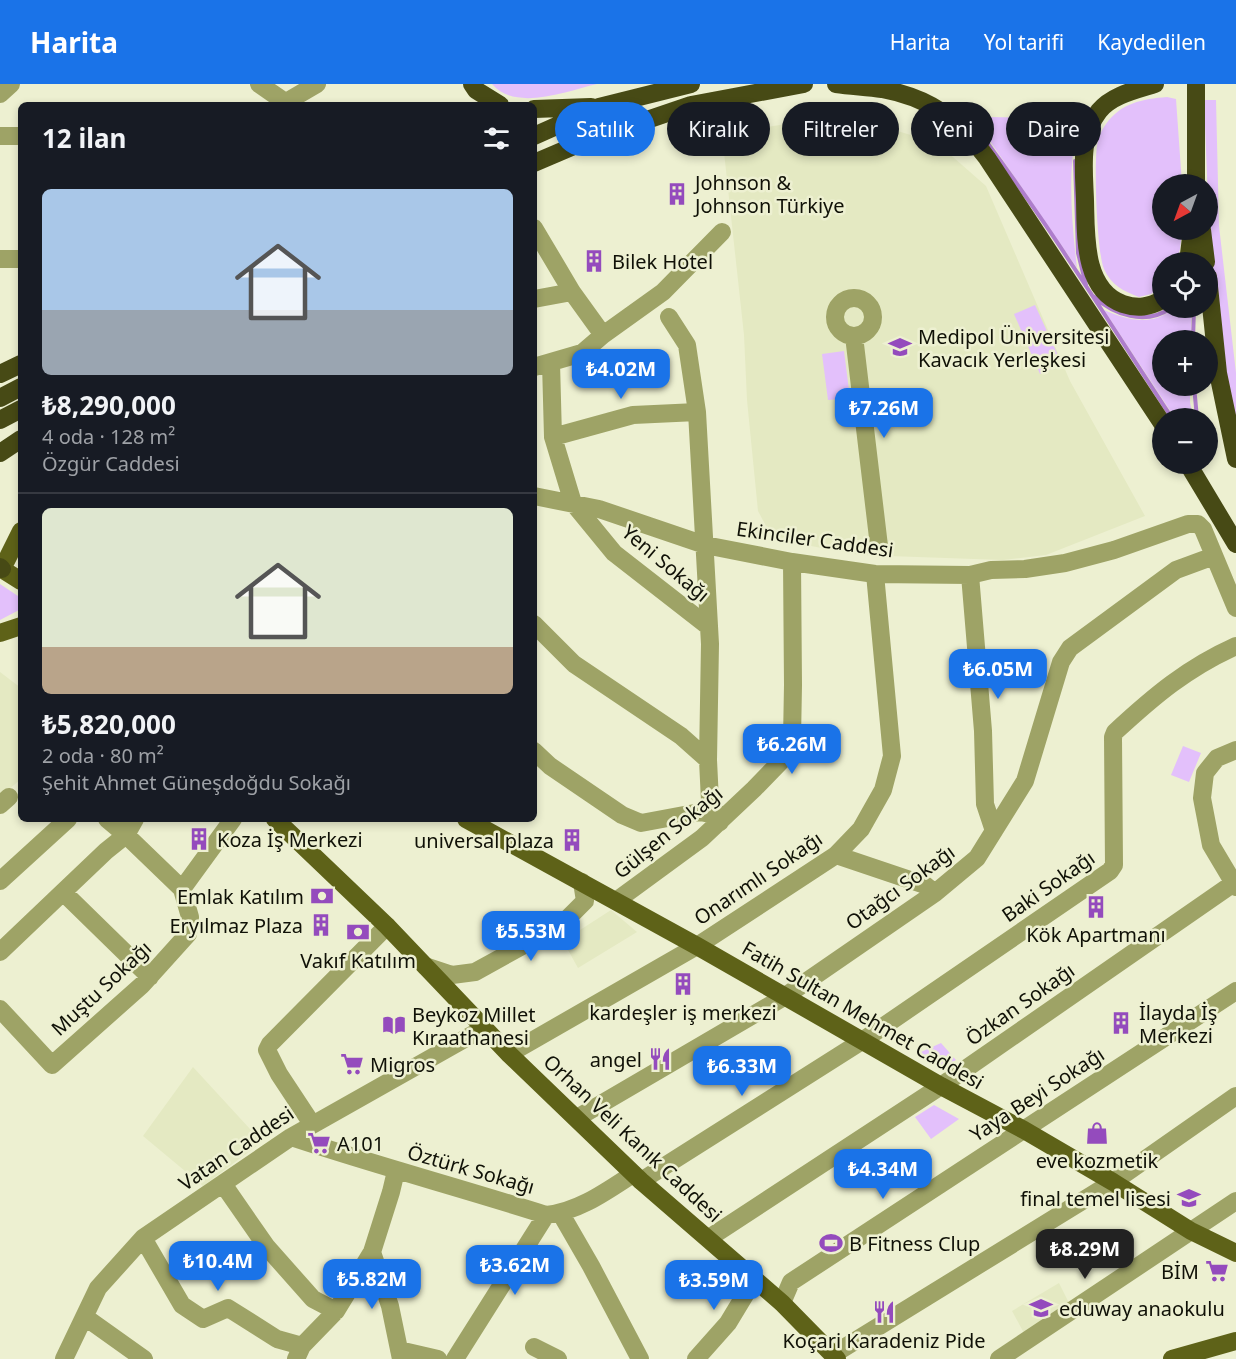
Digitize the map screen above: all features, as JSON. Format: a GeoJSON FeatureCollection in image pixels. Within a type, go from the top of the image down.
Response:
{"type":"FeatureCollection","features":[{"type":"Feature","properties":{"kind":"highway"},"geometry":{"type":"LineString","coordinates":[[470,84],[475,102]]}},
{"type":"Feature","properties":{"kind":"highway"},"geometry":{"type":"LineString","coordinates":[[470,84],[495,102]]}},
{"type":"Feature","properties":{"kind":"highway"},"geometry":{"type":"LineString","coordinates":[[619,102],[691,84]]}},
{"type":"Feature","properties":{"kind":"highway"},"geometry":{"type":"LineString","coordinates":[[537,162],[588,140],[691,105],[804,84]]}},
{"type":"Feature","properties":{"kind":"highway"},"geometry":{"type":"LineString","coordinates":[[836,84],[879,89],[924,101],[951,118],[964,130],[993,168],[1152,408]]}},
{"type":"Feature","properties":{"kind":"highway"},"geometry":{"type":"LineString","coordinates":[[1152,305],[1134,308],[1117,302],[1103,292],[1094,276],[1089,259],[1085,223],[1085,149],[1091,125],[1097,113],[1112,99],[1155,84]]}},
{"type":"Feature","properties":{"kind":"highway"},"geometry":{"type":"LineString","coordinates":[[1196,84],[1197,174]]}},
{"type":"Feature","properties":{"kind":"highway"},"geometry":{"type":"LineString","coordinates":[[537,109],[555,108]]}},
{"type":"Feature","properties":{"kind":"highway"},"geometry":{"type":"LineString","coordinates":[[537,135],[555,127]]}},
{"type":"Feature","properties":{"kind":"highway"},"geometry":{"type":"LineString","coordinates":[[1212,318],[1218,373],[1236,459]]}},
{"type":"Feature","properties":{"kind":"highway"},"geometry":{"type":"LineString","coordinates":[[0,374],[18,365]]}},
{"type":"Feature","properties":{"kind":"highway"},"geometry":{"type":"LineString","coordinates":[[0,398],[18,389]]}},
{"type":"Feature","properties":{"kind":"highway"},"geometry":{"type":"LineString","coordinates":[[0,420],[18,411]]}},
{"type":"Feature","properties":{"kind":"highway"},"geometry":{"type":"LineString","coordinates":[[1,451],[18,441]]}},
{"type":"Feature","properties":{"kind":"highway"},"geometry":{"type":"LineString","coordinates":[[1194,474],[1236,544]]}},
{"type":"Feature","properties":{"kind":"main road"},"geometry":{"type":"LineString","coordinates":[[18,537],[1,568],[18,579]]}},
{"type":"Feature","properties":{"kind":"main road"},"geometry":{"type":"LineString","coordinates":[[0,633],[18,627]]}},
{"type":"Feature","properties":{"kind":"main road","name":"Orhan Veli Kanık Caddesi"},"geometry":{"type":"LineString","coordinates":[[278,822],[387,926],[509,1054],[637,1177],[782,1303],[836,1357]]}},
{"type":"Feature","properties":{"kind":"main road","name":"Fatih Sultan Mehmet Caddesi"},"geometry":{"type":"LineString","coordinates":[[472,822],[697,945],[941,1086],[1024,1130],[1191,1231],[1236,1253]]}},
{"type":"Feature","properties":{"kind":"main road"},"geometry":{"type":"LineString","coordinates":[[1175,1358],[1236,1341]]}},
{"type":"Feature","properties":{"kind":"street"},"geometry":{"type":"LineString","coordinates":[[0,94],[11,84]]}},
{"type":"Feature","properties":{"kind":"street"},"geometry":{"type":"LineString","coordinates":[[259,84],[281,102]]}},
{"type":"Feature","properties":{"kind":"street"},"geometry":{"type":"LineString","coordinates":[[286,102],[317,84]]}},
{"type":"Feature","properties":{"kind":"street"},"geometry":{"type":"LineString","coordinates":[[0,136],[18,136]]}},
{"type":"Feature","properties":{"kind":"street"},"geometry":{"type":"LineString","coordinates":[[573,503],[553,437],[543,365],[582,353],[663,292],[722,232]]}},
{"type":"Feature","properties":{"kind":"street"},"geometry":{"type":"LineString","coordinates":[[537,233],[572,292],[603,335]]}},
{"type":"Feature","properties":{"kind":"street"},"geometry":{"type":"LineString","coordinates":[[0,259],[18,259]]}},
{"type":"Feature","properties":{"kind":"street"},"geometry":{"type":"LineString","coordinates":[[537,298],[572,292]]}},
{"type":"Feature","properties":{"kind":"street"},"geometry":{"type":"LineString","coordinates":[[669,316],[687,345],[697,412],[709,627],[710,801],[720,822]]}},
{"type":"Feature","properties":{"kind":"street"},"geometry":{"type":"LineString","coordinates":[[854,336],[879,546]]}},
{"type":"Feature","properties":{"kind":"street"},"geometry":{"type":"LineString","coordinates":[[553,437],[633,415],[697,412]]}},
{"type":"Feature","properties":{"kind":"street","name":"Ekinciler Caddesi"},"geometry":{"type":"LineString","coordinates":[[537,497],[599,508],[705,545],[792,562],[875,574],[970,574],[1065,563],[1114,550],[1188,524],[1198,524],[1203,529],[1214,556]]}},
{"type":"Feature","properties":{"kind":"street","name":"Yeni Sokağı"},"geometry":{"type":"LineString","coordinates":[[573,503],[614,553],[709,627]]}},
{"type":"Feature","properties":{"kind":"street"},"geometry":{"type":"LineString","coordinates":[[1214,556],[1236,608]]}},
{"type":"Feature","properties":{"kind":"street","name":"Otağcı Sokağı"},"geometry":{"type":"LineString","coordinates":[[576,1118],[784,997],[935,892],[977,858],[1025,781],[1061,662],[1070,648],[1176,570],[1214,556]]}},
{"type":"Feature","properties":{"kind":"street","name":"Gülşen Sokağı"},"geometry":{"type":"LineString","coordinates":[[616,901],[702,838],[788,753],[792,739],[792,562]]}},
{"type":"Feature","properties":{"kind":"street","name":"Onarımlı Sokağı"},"geometry":{"type":"LineString","coordinates":[[509,1054],[697,945],[836,855],[861,829],[883,790],[892,756],[875,574]]}},
{"type":"Feature","properties":{"kind":"street"},"geometry":{"type":"LineString","coordinates":[[970,574],[983,731],[985,804],[994,831]]}},
{"type":"Feature","properties":{"kind":"street"},"geometry":{"type":"LineString","coordinates":[[537,627],[574,664],[681,736],[708,760]]}},
{"type":"Feature","properties":{"kind":"street","name":"Baki Sokağı"},"geometry":{"type":"LineString","coordinates":[[862,1041],[1110,871],[1114,866],[1113,741],[1115,732],[1179,677],[1208,659],[1236,646]]}},
{"type":"Feature","properties":{"kind":"street"},"geometry":{"type":"LineString","coordinates":[[1235,884],[1211,845],[1202,798],[1205,773],[1217,758],[1236,750]]}},
{"type":"Feature","properties":{"kind":"street"},"geometry":{"type":"LineString","coordinates":[[537,754],[549,766],[622,814],[641,823],[700,812],[710,814],[720,822]]}},
{"type":"Feature","properties":{"kind":"street"},"geometry":{"type":"LineString","coordinates":[[0,881],[65,822]]}},
{"type":"Feature","properties":{"kind":"street"},"geometry":{"type":"LineString","coordinates":[[116,822],[130,827],[182,889],[231,822]]}},
{"type":"Feature","properties":{"kind":"street"},"geometry":{"type":"LineString","coordinates":[[0,952],[130,827]]}},
{"type":"Feature","properties":{"kind":"street"},"geometry":{"type":"LineString","coordinates":[[836,855],[925,885],[935,892]]}},
{"type":"Feature","properties":{"kind":"street"},"geometry":{"type":"LineString","coordinates":[[425,966],[452,975],[476,972],[562,924],[585,902],[582,882]]}},
{"type":"Feature","properties":{"kind":"street","name":"Özkan Sokağı"},"geometry":{"type":"LineString","coordinates":[[708,1238],[941,1086],[1235,884]]}},
{"type":"Feature","properties":{"kind":"street","name":"Muştu Sokağı"},"geometry":{"type":"LineString","coordinates":[[0,1009],[52,1065],[150,977],[188,934],[190,917],[182,889]]}},
{"type":"Feature","properties":{"kind":"street"},"geometry":{"type":"LineString","coordinates":[[63,892],[150,977]]}},
{"type":"Feature","properties":{"kind":"street"},"geometry":{"type":"LineString","coordinates":[[344,1155],[320,1120],[279,1074],[267,1050],[270,1044],[387,926]]}},
{"type":"Feature","properties":{"kind":"street","name":"Yaya Beyi Sokağı"},"geometry":{"type":"LineString","coordinates":[[782,1303],[790,1282],[1236,991]]}},
{"type":"Feature","properties":{"kind":"street","name":"Vatan Caddesi"},"geometry":{"type":"LineString","coordinates":[[64,1359],[98,1288],[143,1238],[291,1137],[484,1028]]}},
{"type":"Feature","properties":{"kind":"street"},"geometry":{"type":"LineString","coordinates":[[455,1359],[553,1214],[586,1203],[637,1177],[862,1041]]}},
{"type":"Feature","properties":{"kind":"street"},"geometry":{"type":"LineString","coordinates":[[836,1357],[1113,1182],[1236,1096]]}},
{"type":"Feature","properties":{"kind":"street","name":"Öztürk Sokağı"},"geometry":{"type":"LineString","coordinates":[[291,1137],[344,1155],[553,1214]]}},
{"type":"Feature","properties":{"kind":"street"},"geometry":{"type":"LineString","coordinates":[[143,1238],[183,1305],[203,1319],[228,1308],[299,1353],[336,1311],[372,1252],[396,1170]]}},
{"type":"Feature","properties":{"kind":"street"},"geometry":{"type":"LineString","coordinates":[[223,1184],[266,1246],[313,1299],[336,1311]]}},
{"type":"Feature","properties":{"kind":"street"},"geometry":{"type":"LineString","coordinates":[[999,1359],[1236,1201]]}},
{"type":"Feature","properties":{"kind":"street"},"geometry":{"type":"LineString","coordinates":[[553,1214],[591,1266],[640,1359]]}},
{"type":"Feature","properties":{"kind":"street"},"geometry":{"type":"LineString","coordinates":[[372,1252],[390,1306],[400,1354],[438,1359]]}},
{"type":"Feature","properties":{"kind":"street"},"geometry":{"type":"LineString","coordinates":[[696,1359],[728,1323],[754,1280]]}},
{"type":"Feature","properties":{"kind":"street"},"geometry":{"type":"LineString","coordinates":[[85,1317],[144,1359]]}},
{"type":"Feature","properties":{"kind":"street"},"geometry":{"type":"LineString","coordinates":[[534,1347],[558,1359]]}},
{"type":"Feature","properties":{"kind":"shaded area"},"geometry":{"type":"Polygon","coordinates":[[[492,84],[597,84],[542,97],[527,98],[514,97],[502,92],[492,84]]]}},
{"type":"Feature","properties":{"kind":"shaded area"},"geometry":{"type":"Polygon","coordinates":[[[1167,97],[1176,99],[1181,174],[1152,174],[1152,240],[1181,240],[1179,252],[1152,252],[1152,293],[1139,297],[1118,287],[1104,269],[1098,226],[1097,156],[1101,156],[1102,130],[1112,117],[1133,103],[1167,97]]]}},
{"type":"Feature","properties":{"kind":"shaded area"},"geometry":{"type":"Polygon","coordinates":[[[1204,100],[1216,100],[1218,174],[1207,174],[1204,100]]]}},
{"type":"Feature","properties":{"kind":"shaded area"},"geometry":{"type":"Polygon","coordinates":[[[994,117],[1006,117],[1006,156],[1073,156],[1072,219],[1077,268],[994,147],[994,117]]]}},
{"type":"Feature","properties":{"kind":"shaded area","name":"Medipol Üniversitesi Kavacık Yerleşkesi"},"geometry":{"type":"Polygon","coordinates":[[[782,125],[782,156],[899,156],[899,131],[911,135],[911,156],[952,156],[986,186],[1070,381],[1145,516],[1046,555],[1003,560],[860,555],[773,539],[758,511],[747,400],[744,335],[724,156],[770,156],[770,127],[782,125]]]}},
{"type":"Feature","properties":{"kind":"shaded area"},"geometry":{"type":"Polygon","coordinates":[[[1218,184],[1219,226],[1236,373],[1236,433],[1218,315],[1218,252],[1212,252],[1210,240],[1218,240],[1218,184]]]}},
{"type":"Feature","properties":{"kind":"shaded area"},"geometry":{"type":"Polygon","coordinates":[[[1035,305],[1062,364],[1040,374],[1014,314],[1035,305]]]}},
{"type":"Feature","properties":{"kind":"shaded area"},"geometry":{"type":"Polygon","coordinates":[[[1104,310],[1131,319],[1191,318],[1191,330],[1152,330],[1152,383],[1104,310]]]}},
{"type":"Feature","properties":{"kind":"shaded area"},"geometry":{"type":"Polygon","coordinates":[[[844,351],[850,398],[828,400],[822,354],[844,351]]]}},
{"type":"Feature","properties":{"kind":"shaded area"},"geometry":{"type":"Polygon","coordinates":[[[1161,396],[1190,396],[1191,408],[1168,408],[1161,396]]]}},
{"type":"Feature","properties":{"kind":"shaded area"},"geometry":{"type":"Polygon","coordinates":[[[0,584],[18,596],[18,611],[0,620],[0,584]]]}},
{"type":"Feature","properties":{"kind":"shaded area"},"geometry":{"type":"Polygon","coordinates":[[[0,672],[18,686],[18,782],[0,797],[0,672]]]}},
{"type":"Feature","properties":{"kind":"shaded area"},"geometry":{"type":"Polygon","coordinates":[[[1183,746],[1201,753],[1189,782],[1171,775],[1183,746]]]}},
{"type":"Feature","properties":{"kind":"shaded area"},"geometry":{"type":"Polygon","coordinates":[[[611,910],[637,932],[578,968],[563,941],[611,910]]]}},
{"type":"Feature","properties":{"kind":"shaded area"},"geometry":{"type":"Polygon","coordinates":[[[941,1043],[956,1060],[939,1070],[921,1052],[941,1043]]]}},
{"type":"Feature","properties":{"kind":"shaded area"},"geometry":{"type":"Polygon","coordinates":[[[193,1067],[262,1142],[203,1186],[143,1136],[193,1067]]]}},
{"type":"Feature","properties":{"kind":"shaded area"},"geometry":{"type":"Polygon","coordinates":[[[934,1105],[959,1119],[931,1139],[915,1117],[934,1105]]]}},
{"type":"Feature","properties":{"kind":"shaded area","name":"eduway anaokulu"},"geometry":{"type":"Polygon","coordinates":[[[1059,1283],[1070,1305],[1024,1333],[1012,1311],[1059,1283]]]}},
{"type":"Feature","properties":{"kind":"waterway"},"geometry":{"type":"LineString","coordinates":[[994,152],[1095,299],[1166,408]]}},
{"type":"Feature","properties":{"kind":"waterway"},"geometry":{"type":"LineString","coordinates":[[1075,161],[1078,253],[1086,285]]}},
{"type":"Feature","properties":{"kind":"waterway"},"geometry":{"type":"LineString","coordinates":[[1093,296],[1120,313],[1140,317],[1152,316]]}},
{"type":"Feature","properties":{"kind":"waterway"},"geometry":{"type":"LineString","coordinates":[[1193,330],[1194,318]]}},
{"type":"Feature","properties":{"kind":"waterway"},"geometry":{"type":"LineString","coordinates":[[1195,396],[1196,408]]}},
{"type":"Feature","properties":{"kind":"place","name":"Johnson & Johnson Türkiye"},"geometry":{"type":"Point","coordinates":[677,194]}},
{"type":"Feature","properties":{"kind":"place","name":"Bilek Hotel"},"geometry":{"type":"Point","coordinates":[594,261]}},
{"type":"Feature","properties":{"kind":"place","name":"Medipol Üniversitesi Kavacık Yerleşkesi"},"geometry":{"type":"Point","coordinates":[900,347]}},
{"type":"Feature","properties":{"kind":"place","name":"Koza İş Merkezi"},"geometry":{"type":"Point","coordinates":[199,839]}},
{"type":"Feature","properties":{"kind":"place","name":"universal plaza"},"geometry":{"type":"Point","coordinates":[572,840]}},
{"type":"Feature","properties":{"kind":"place","name":"Emlak Katılım"},"geometry":{"type":"Point","coordinates":[322,896]}},
{"type":"Feature","properties":{"kind":"place","name":"Kök Apartmanı"},"geometry":{"type":"Point","coordinates":[1096,907]}},
{"type":"Feature","properties":{"kind":"place","name":"Eryılmaz Plaza"},"geometry":{"type":"Point","coordinates":[321,925]}},
{"type":"Feature","properties":{"kind":"place","name":"Vakıf Katılım"},"geometry":{"type":"Point","coordinates":[358,932]}},
{"type":"Feature","properties":{"kind":"place","name":"kardeşler iş merkezi"},"geometry":{"type":"Point","coordinates":[683,984]}},
{"type":"Feature","properties":{"kind":"place","name":"İlayda İş Merkezi"},"geometry":{"type":"Point","coordinates":[1121,1023]}},
{"type":"Feature","properties":{"kind":"place","name":"Beykoz Millet Kıraathanesi"},"geometry":{"type":"Point","coordinates":[394,1025]}},
{"type":"Feature","properties":{"kind":"place","name":"angel"},"geometry":{"type":"Point","coordinates":[660,1059]}},
{"type":"Feature","properties":{"kind":"place","name":"Migros"},"geometry":{"type":"Point","coordinates":[352,1064]}},
{"type":"Feature","properties":{"kind":"place","name":"eve kozmetik"},"geometry":{"type":"Point","coordinates":[1097,1133]}},
{"type":"Feature","properties":{"kind":"place","name":"A101"},"geometry":{"type":"Point","coordinates":[319,1143]}},
{"type":"Feature","properties":{"kind":"place","name":"final temel lisesi"},"geometry":{"type":"Point","coordinates":[1189,1198]}},
{"type":"Feature","properties":{"kind":"place","name":"B Fitness Clup"},"geometry":{"type":"Point","coordinates":[831,1243]}},
{"type":"Feature","properties":{"kind":"place","name":"BİM"},"geometry":{"type":"Point","coordinates":[1217,1271]}},
{"type":"Feature","properties":{"kind":"place","name":"eduway anaokulu"},"geometry":{"type":"Point","coordinates":[1041,1308]}},
{"type":"Feature","properties":{"kind":"place","name":"Koçari Karadeniz Pide"},"geometry":{"type":"Point","coordinates":[884,1312]}}]}
